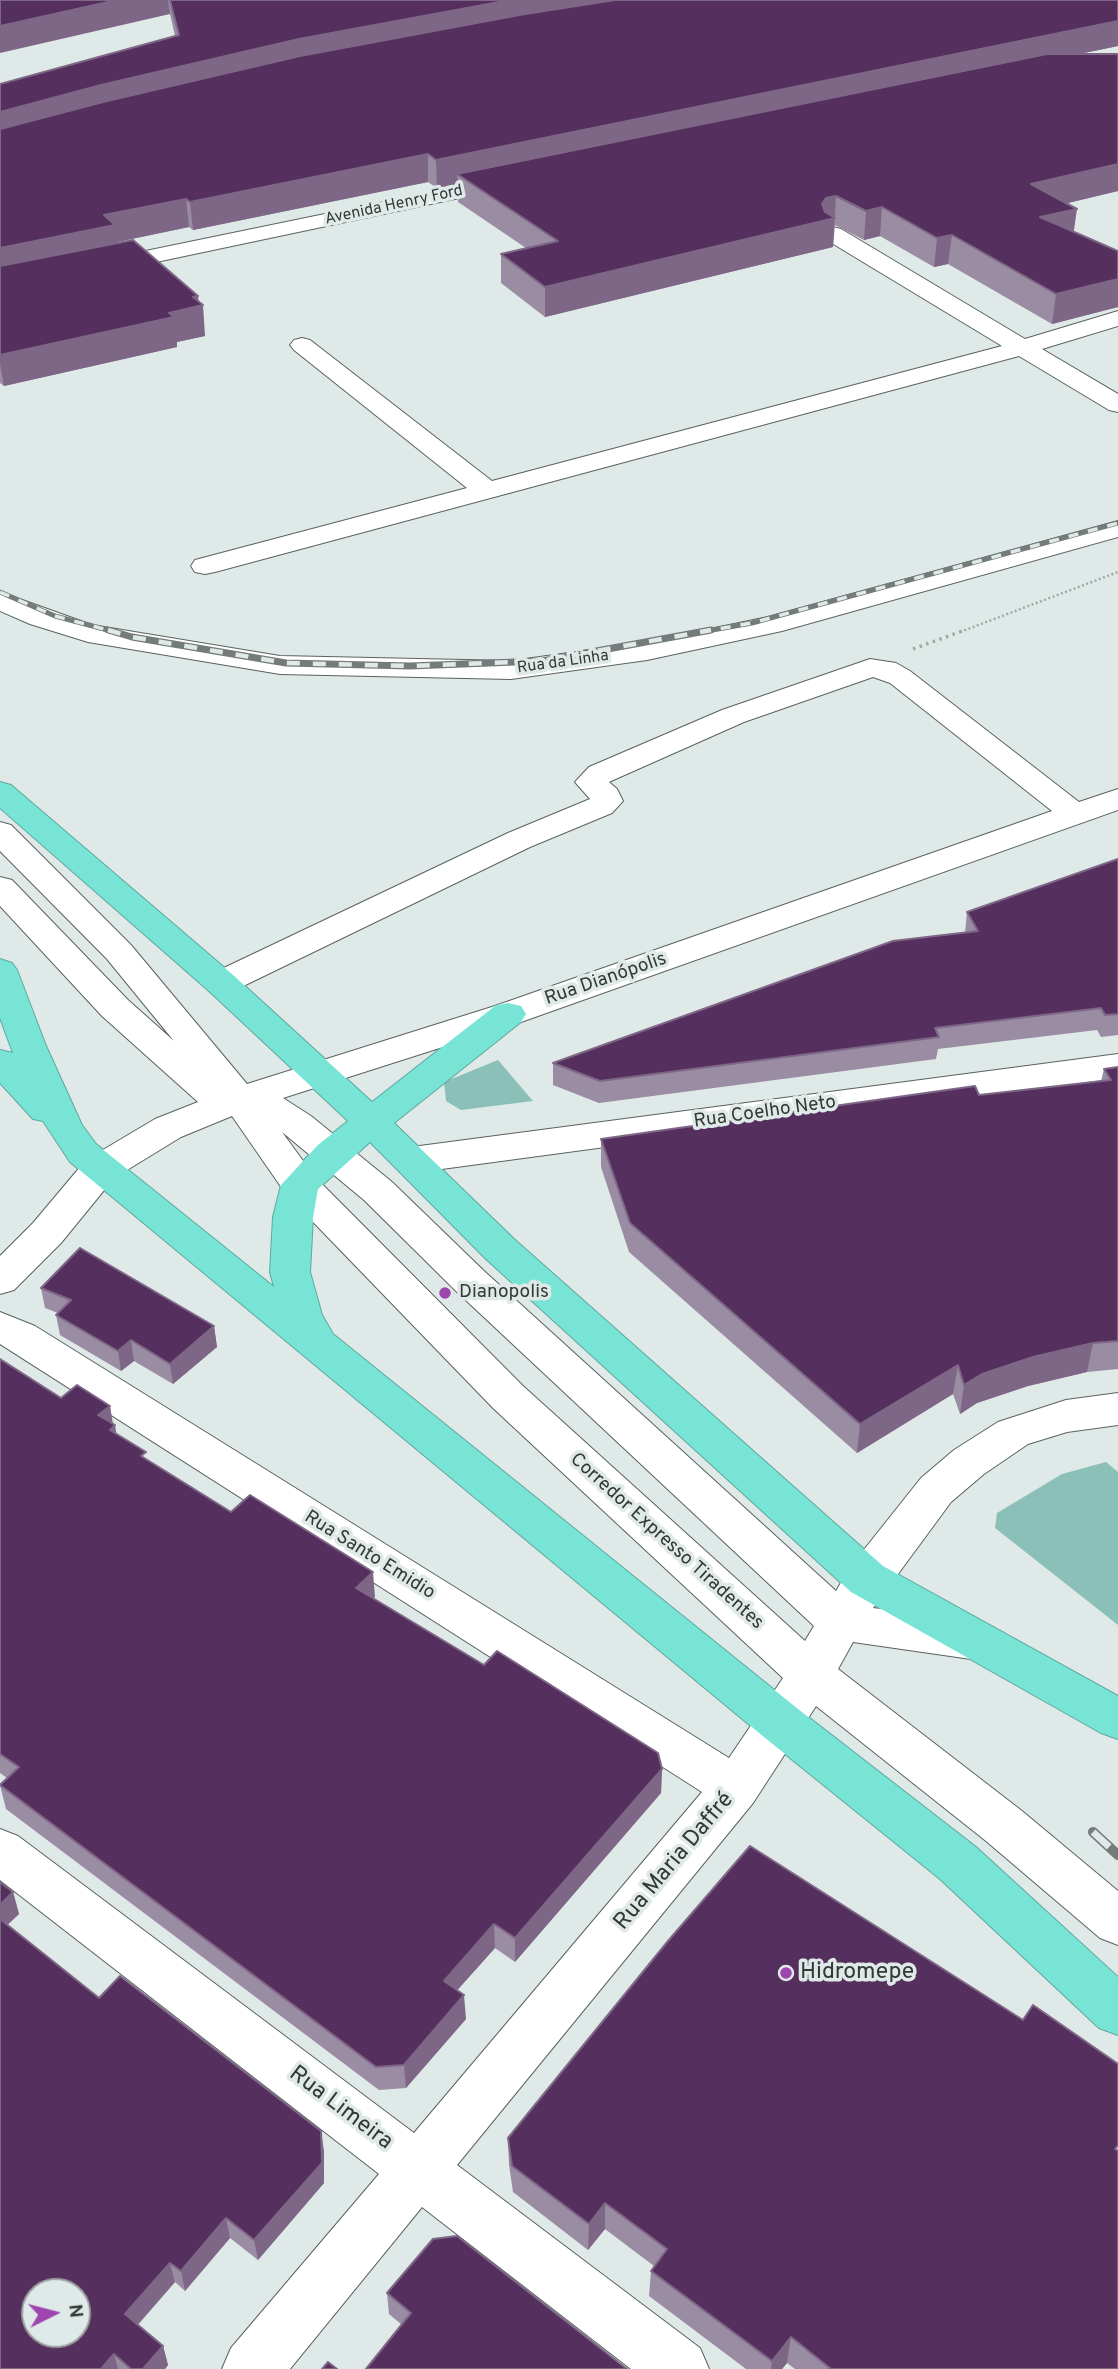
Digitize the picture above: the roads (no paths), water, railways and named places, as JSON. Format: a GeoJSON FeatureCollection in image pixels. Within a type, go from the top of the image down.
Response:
{"type":"FeatureCollection","features":[{"type":"Feature","properties":{"kind":"highway"},"geometry":{"type":"LineString","coordinates":[[4,804],[221,983],[412,1160],[500,1249],[867,1579],[1118,1719]]}},
{"type":"Feature","properties":{"kind":"highway"},"geometry":{"type":"LineString","coordinates":[[0,970],[28,1046],[65,1129]]}},
{"type":"Feature","properties":{"kind":"highway"},"geometry":{"type":"LineString","coordinates":[[318,1346],[302,1315],[290,1272],[293,1217],[300,1185],[331,1154],[508,1014]]}},
{"type":"Feature","properties":{"kind":"highway"},"geometry":{"type":"LineString","coordinates":[[0,1061],[100,1169],[781,1723],[958,1863],[1118,2011]]}},
{"type":"Feature","properties":{"kind":"street","name":"Avenida Henry Ford"},"geometry":{"type":"LineString","coordinates":[[0,288],[532,177]]}},
{"type":"Feature","properties":{"kind":"street"},"geometry":{"type":"LineString","coordinates":[[833,234],[1118,405]]}},
{"type":"Feature","properties":{"kind":"street"},"geometry":{"type":"LineString","coordinates":[[205,566],[1024,347],[1118,318]]}},
{"type":"Feature","properties":{"kind":"street"},"geometry":{"type":"LineString","coordinates":[[302,345],[489,492]]}},
{"type":"Feature","properties":{"kind":"street","name":"Rua da Linha"},"geometry":{"type":"LineString","coordinates":[[0,601],[40,618],[89,632],[280,665],[511,670],[647,651],[772,625],[1118,529]]}},
{"type":"Feature","properties":{"kind":"street"},"geometry":{"type":"LineString","coordinates":[[221,983],[519,840],[601,806],[607,799],[591,782],[595,776],[733,716],[876,667],[900,677],[1074,814]]}},
{"type":"Feature","properties":{"kind":"street","name":"Rua Dianópolis"},"geometry":{"type":"LineString","coordinates":[[0,1280],[47,1233],[100,1169],[168,1128],[235,1101],[508,1014],[1118,799]]}},
{"type":"Feature","properties":{"kind":"street","name":"Corredor Expresso Tiradentes"},"geometry":{"type":"LineString","coordinates":[[4,804],[300,1185],[508,1397],[810,1674],[1004,1826],[1118,1922]]}},
{"type":"Feature","properties":{"kind":"street"},"geometry":{"type":"LineString","coordinates":[[0,887],[115,1008],[235,1101],[269,1106],[298,1125],[379,1191],[470,1281],[840,1622],[979,1641]]}},
{"type":"Feature","properties":{"kind":"street","name":"Rua Coelho Neto"},"geometry":{"type":"LineString","coordinates":[[412,1160],[1118,1066]]}},
{"type":"Feature","properties":{"kind":"street","name":"Rua Santo Emidio"},"geometry":{"type":"LineString","coordinates":[[0,1327],[20,1336],[736,1788]]}},
{"type":"Feature","properties":{"kind":"street","name":"Rua Maria Daffré"},"geometry":{"type":"LineString","coordinates":[[253,2369],[736,1788],[781,1723],[867,1579],[936,1490],[970,1462],[1013,1433],[1066,1416],[1115,1412]]}},
{"type":"Feature","properties":{"kind":"street","name":"Rua Limeira"},"geometry":{"type":"LineString","coordinates":[[0,1850],[679,2369]]}},
{"type":"Feature","properties":{"kind":"railway"},"geometry":{"type":"LineString","coordinates":[[701,632],[752,623],[1118,523]]}},
{"type":"Feature","properties":{"kind":"railway"},"geometry":{"type":"LineString","coordinates":[[0,592],[55,616],[113,632]]}},
{"type":"Feature","properties":{"kind":"railway"},"geometry":{"type":"LineString","coordinates":[[108,630],[113,632]]}},
{"type":"Feature","properties":{"kind":"railway"},"geometry":{"type":"LineString","coordinates":[[113,632],[286,663],[410,666],[542,661],[711,630]]}},
{"type":"Feature","properties":{"kind":"railway"},"geometry":{"type":"LineString","coordinates":[[1093,1832],[1118,1855]]}},
{"type":"Feature","properties":{"kind":"place","name":"Dianopolis"},"geometry":{"type":"Point","coordinates":[445,1293]}},
{"type":"Feature","properties":{"kind":"place","name":"Hidromepe"},"geometry":{"type":"Point","coordinates":[786,1973]}}]}
